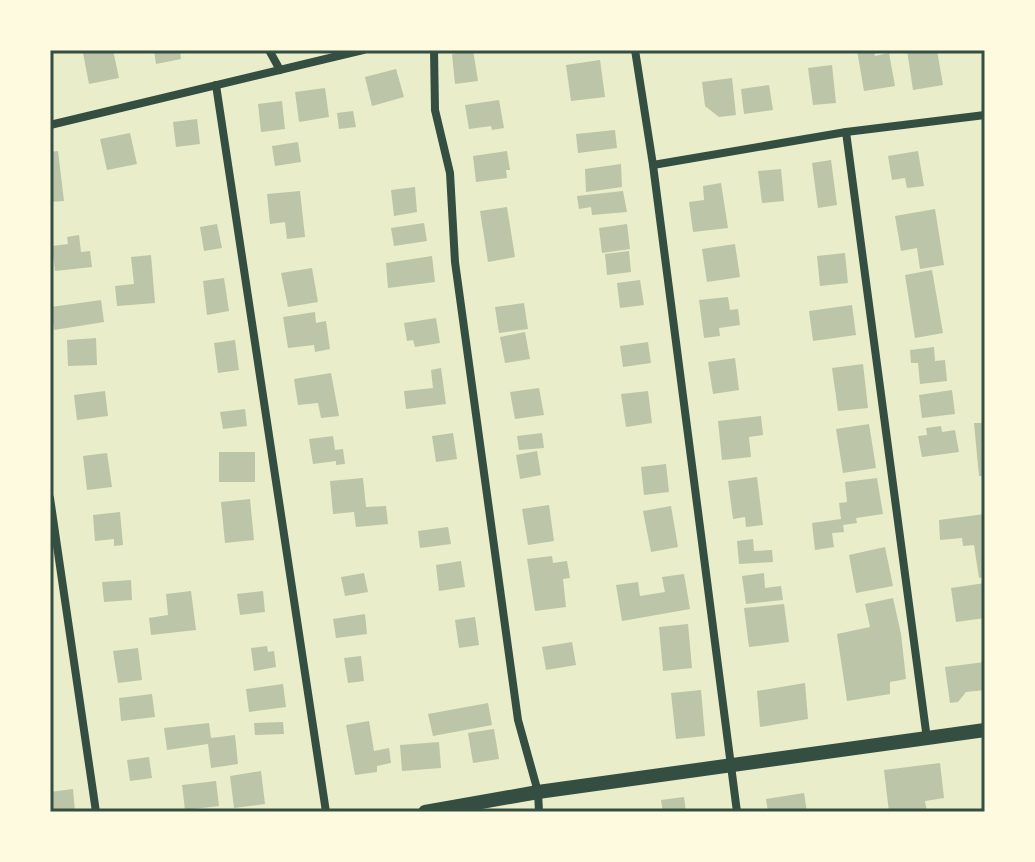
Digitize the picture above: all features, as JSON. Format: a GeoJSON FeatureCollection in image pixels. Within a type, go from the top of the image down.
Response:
{"type":"FeatureCollection","features":[{"type":"Feature","properties":{"kind":"main road"},"geometry":{"type":"LineString","coordinates":[[425,812],[538,792],[985,730]]}},
{"type":"Feature","properties":{"kind":"street"},"geometry":{"type":"LineString","coordinates":[[269,50],[280,70]]}},
{"type":"Feature","properties":{"kind":"street"},"geometry":{"type":"LineString","coordinates":[[50,125],[363,50]]}},
{"type":"Feature","properties":{"kind":"street"},"geometry":{"type":"LineString","coordinates":[[434,50],[435,110],[450,173],[455,262],[518,720],[538,792],[539,812]]}},
{"type":"Feature","properties":{"kind":"street"},"geometry":{"type":"LineString","coordinates":[[635,50],[653,165],[737,812]]}},
{"type":"Feature","properties":{"kind":"street"},"geometry":{"type":"LineString","coordinates":[[216,85],[326,812]]}},
{"type":"Feature","properties":{"kind":"street"},"geometry":{"type":"LineString","coordinates":[[653,165],[846,132],[985,115]]}},
{"type":"Feature","properties":{"kind":"street"},"geometry":{"type":"LineString","coordinates":[[846,132],[927,739]]}},
{"type":"Feature","properties":{"kind":"street"},"geometry":{"type":"LineString","coordinates":[[50,498],[96,812]]}},
{"type":"Feature","properties":{"kind":"building"},"geometry":{"type":"Polygon","coordinates":[[[113,50],[119,78],[89,84],[83,53],[113,50]]]}},
{"type":"Feature","properties":{"kind":"building"},"geometry":{"type":"Polygon","coordinates":[[[154,50],[180,50],[181,59],[156,64],[154,50]]]}},
{"type":"Feature","properties":{"kind":"building"},"geometry":{"type":"Polygon","coordinates":[[[473,50],[478,81],[455,84],[452,54],[473,50]]]}},
{"type":"Feature","properties":{"kind":"building"},"geometry":{"type":"Polygon","coordinates":[[[857,50],[874,50],[875,56],[889,53],[895,86],[864,91],[857,50]]]}},
{"type":"Feature","properties":{"kind":"building"},"geometry":{"type":"Polygon","coordinates":[[[907,50],[937,50],[943,85],[913,90],[907,50]]]}},
{"type":"Feature","properties":{"kind":"building"},"geometry":{"type":"Polygon","coordinates":[[[600,60],[605,97],[571,101],[566,65],[600,60]]]}},
{"type":"Feature","properties":{"kind":"building"},"geometry":{"type":"Polygon","coordinates":[[[832,65],[836,103],[813,105],[808,68],[832,65]]]}},
{"type":"Feature","properties":{"kind":"building"},"geometry":{"type":"Polygon","coordinates":[[[396,69],[404,97],[372,106],[365,77],[396,69]]]}},
{"type":"Feature","properties":{"kind":"building"},"geometry":{"type":"Polygon","coordinates":[[[732,78],[736,115],[719,117],[705,106],[702,82],[732,78]]]}},
{"type":"Feature","properties":{"kind":"building"},"geometry":{"type":"Polygon","coordinates":[[[769,85],[773,110],[744,114],[741,89],[769,85]]]}},
{"type":"Feature","properties":{"kind":"building"},"geometry":{"type":"Polygon","coordinates":[[[325,88],[329,117],[299,122],[295,92],[325,88]]]}},
{"type":"Feature","properties":{"kind":"building"},"geometry":{"type":"Polygon","coordinates":[[[499,100],[504,128],[469,129],[465,105],[499,100]]]}},
{"type":"Feature","properties":{"kind":"building"},"geometry":{"type":"Polygon","coordinates":[[[282,101],[285,129],[261,132],[258,104],[282,101]]]}},
{"type":"Feature","properties":{"kind":"building"},"geometry":{"type":"Polygon","coordinates":[[[353,111],[356,127],[339,129],[337,113],[353,111]]]}},
{"type":"Feature","properties":{"kind":"building"},"geometry":{"type":"Polygon","coordinates":[[[197,119],[200,144],[176,147],[173,122],[197,119]]]}},
{"type":"Feature","properties":{"kind":"building"},"geometry":{"type":"Polygon","coordinates":[[[615,130],[617,148],[578,153],[576,134],[615,130]]]}},
{"type":"Feature","properties":{"kind":"building"},"geometry":{"type":"Polygon","coordinates":[[[130,133],[137,164],[107,170],[100,139],[130,133]]]}},
{"type":"Feature","properties":{"kind":"building"},"geometry":{"type":"Polygon","coordinates":[[[298,142],[301,162],[275,166],[272,146],[298,142]]]}},
{"type":"Feature","properties":{"kind":"building"},"geometry":{"type":"Polygon","coordinates":[[[58,151],[64,201],[50,202],[50,152],[58,151]]]}},
{"type":"Feature","properties":{"kind":"building"},"geometry":{"type":"Polygon","coordinates":[[[507,151],[510,170],[506,170],[507,178],[476,182],[473,156],[507,151]]]}},
{"type":"Feature","properties":{"kind":"building"},"geometry":{"type":"Polygon","coordinates":[[[918,151],[924,186],[907,188],[905,178],[892,180],[888,156],[918,151]]]}},
{"type":"Feature","properties":{"kind":"building"},"geometry":{"type":"Polygon","coordinates":[[[831,160],[837,205],[818,208],[812,163],[831,160]]]}},
{"type":"Feature","properties":{"kind":"building"},"geometry":{"type":"Polygon","coordinates":[[[621,164],[622,187],[586,192],[585,169],[621,164]]]}},
{"type":"Feature","properties":{"kind":"building"},"geometry":{"type":"Polygon","coordinates":[[[781,169],[784,201],[762,203],[758,171],[781,169]]]}},
{"type":"Feature","properties":{"kind":"building"},"geometry":{"type":"Polygon","coordinates":[[[721,183],[728,228],[693,232],[689,202],[704,200],[703,186],[721,183]]]}},
{"type":"Feature","properties":{"kind":"building"},"geometry":{"type":"Polygon","coordinates":[[[415,187],[417,212],[394,216],[391,190],[415,187]]]}},
{"type":"Feature","properties":{"kind":"building"},"geometry":{"type":"Polygon","coordinates":[[[300,191],[305,237],[287,239],[285,222],[270,224],[267,194],[300,191]]]}},
{"type":"Feature","properties":{"kind":"building"},"geometry":{"type":"Polygon","coordinates":[[[623,191],[627,212],[592,215],[591,207],[579,209],[577,196],[623,191]]]}},
{"type":"Feature","properties":{"kind":"building"},"geometry":{"type":"Polygon","coordinates":[[[507,207],[515,257],[488,262],[480,211],[507,207]]]}},
{"type":"Feature","properties":{"kind":"building"},"geometry":{"type":"Polygon","coordinates":[[[935,209],[944,265],[920,269],[917,248],[901,251],[895,216],[935,209]]]}},
{"type":"Feature","properties":{"kind":"building"},"geometry":{"type":"Polygon","coordinates":[[[424,223],[427,241],[394,246],[391,228],[424,223]]]}},
{"type":"Feature","properties":{"kind":"building"},"geometry":{"type":"Polygon","coordinates":[[[217,224],[222,248],[204,251],[200,227],[217,224]]]}},
{"type":"Feature","properties":{"kind":"building"},"geometry":{"type":"Polygon","coordinates":[[[627,224],[630,249],[602,253],[599,228],[627,224]]]}},
{"type":"Feature","properties":{"kind":"building"},"geometry":{"type":"Polygon","coordinates":[[[79,235],[81,252],[90,251],[92,267],[55,271],[52,246],[68,244],[67,237],[79,235]]]}},
{"type":"Feature","properties":{"kind":"building"},"geometry":{"type":"Polygon","coordinates":[[[735,244],[740,277],[707,282],[702,249],[735,244]]]}},
{"type":"Feature","properties":{"kind":"building"},"geometry":{"type":"Polygon","coordinates":[[[629,251],[631,272],[607,275],[605,254],[629,251]]]}},
{"type":"Feature","properties":{"kind":"building"},"geometry":{"type":"Polygon","coordinates":[[[845,253],[848,283],[820,286],[817,256],[845,253]]]}},
{"type":"Feature","properties":{"kind":"building"},"geometry":{"type":"Polygon","coordinates":[[[151,255],[155,303],[117,306],[115,286],[134,284],[131,257],[151,255]]]}},
{"type":"Feature","properties":{"kind":"building"},"geometry":{"type":"Polygon","coordinates":[[[432,256],[435,282],[388,288],[386,263],[432,256]]]}},
{"type":"Feature","properties":{"kind":"building"},"geometry":{"type":"Polygon","coordinates":[[[312,268],[318,302],[288,307],[281,273],[312,268]]]}},
{"type":"Feature","properties":{"kind":"building"},"geometry":{"type":"Polygon","coordinates":[[[932,270],[943,333],[915,338],[905,275],[932,270]]]}},
{"type":"Feature","properties":{"kind":"building"},"geometry":{"type":"Polygon","coordinates":[[[224,278],[229,311],[207,315],[203,281],[224,278]]]}},
{"type":"Feature","properties":{"kind":"building"},"geometry":{"type":"Polygon","coordinates":[[[640,280],[644,305],[620,308],[617,283],[640,280]]]}},
{"type":"Feature","properties":{"kind":"building"},"geometry":{"type":"Polygon","coordinates":[[[728,297],[730,310],[738,309],[740,325],[719,328],[720,336],[704,338],[699,300],[728,297]]]}},
{"type":"Feature","properties":{"kind":"building"},"geometry":{"type":"Polygon","coordinates":[[[101,300],[104,322],[54,330],[51,307],[101,300]]]}},
{"type":"Feature","properties":{"kind":"building"},"geometry":{"type":"Polygon","coordinates":[[[524,303],[528,329],[499,333],[495,307],[524,303]]]}},
{"type":"Feature","properties":{"kind":"building"},"geometry":{"type":"Polygon","coordinates":[[[852,305],[856,335],[813,341],[809,311],[852,305]]]}},
{"type":"Feature","properties":{"kind":"building"},"geometry":{"type":"Polygon","coordinates":[[[315,312],[316,323],[326,321],[330,349],[315,352],[314,345],[288,348],[283,317],[315,312]]]}},
{"type":"Feature","properties":{"kind":"building"},"geometry":{"type":"Polygon","coordinates":[[[436,318],[440,343],[415,347],[413,340],[407,341],[404,323],[436,318]]]}},
{"type":"Feature","properties":{"kind":"building"},"geometry":{"type":"Polygon","coordinates":[[[525,332],[530,359],[505,363],[500,337],[525,332]]]}},
{"type":"Feature","properties":{"kind":"building"},"geometry":{"type":"Polygon","coordinates":[[[96,338],[97,365],[68,366],[67,340],[96,338]]]}},
{"type":"Feature","properties":{"kind":"building"},"geometry":{"type":"Polygon","coordinates":[[[235,340],[239,370],[218,373],[214,343],[235,340]]]}},
{"type":"Feature","properties":{"kind":"building"},"geometry":{"type":"Polygon","coordinates":[[[648,342],[651,363],[623,367],[620,346],[648,342]]]}},
{"type":"Feature","properties":{"kind":"building"},"geometry":{"type":"Polygon","coordinates":[[[934,347],[935,361],[945,360],[947,381],[920,384],[918,363],[911,363],[910,350],[934,347]]]}},
{"type":"Feature","properties":{"kind":"building"},"geometry":{"type":"Polygon","coordinates":[[[735,358],[739,390],[713,394],[708,362],[735,358]]]}},
{"type":"Feature","properties":{"kind":"building"},"geometry":{"type":"Polygon","coordinates":[[[863,364],[868,408],[838,411],[832,368],[863,364]]]}},
{"type":"Feature","properties":{"kind":"building"},"geometry":{"type":"Polygon","coordinates":[[[441,368],[446,404],[406,409],[404,391],[433,388],[431,370],[441,368]]]}},
{"type":"Feature","properties":{"kind":"building"},"geometry":{"type":"Polygon","coordinates":[[[331,373],[339,416],[321,418],[318,403],[298,405],[294,379],[331,373]]]}},
{"type":"Feature","properties":{"kind":"building"},"geometry":{"type":"Polygon","coordinates":[[[539,388],[544,415],[515,419],[510,392],[539,388]]]}},
{"type":"Feature","properties":{"kind":"building"},"geometry":{"type":"Polygon","coordinates":[[[952,390],[955,414],[922,418],[919,395],[952,390]]]}},
{"type":"Feature","properties":{"kind":"building"},"geometry":{"type":"Polygon","coordinates":[[[105,391],[108,416],[77,420],[74,395],[105,391]]]}},
{"type":"Feature","properties":{"kind":"building"},"geometry":{"type":"Polygon","coordinates":[[[648,391],[652,423],[626,427],[621,394],[648,391]]]}},
{"type":"Feature","properties":{"kind":"building"},"geometry":{"type":"Polygon","coordinates":[[[245,409],[247,426],[223,429],[220,412],[245,409]]]}},
{"type":"Feature","properties":{"kind":"building"},"geometry":{"type":"Polygon","coordinates":[[[761,416],[763,435],[749,437],[751,457],[722,460],[718,421],[761,416]]]}},
{"type":"Feature","properties":{"kind":"building"},"geometry":{"type":"Polygon","coordinates":[[[974,423],[985,423],[985,476],[979,476],[974,423]]]}},
{"type":"Feature","properties":{"kind":"building"},"geometry":{"type":"Polygon","coordinates":[[[869,424],[876,468],[843,473],[836,429],[869,424]]]}},
{"type":"Feature","properties":{"kind":"building"},"geometry":{"type":"Polygon","coordinates":[[[941,426],[942,432],[955,430],[959,452],[922,457],[918,436],[927,435],[926,428],[941,426]]]}},
{"type":"Feature","properties":{"kind":"building"},"geometry":{"type":"Polygon","coordinates":[[[453,433],[457,459],[436,462],[432,436],[453,433]]]}},
{"type":"Feature","properties":{"kind":"building"},"geometry":{"type":"Polygon","coordinates":[[[542,433],[544,448],[519,450],[517,436],[542,433]]]}},
{"type":"Feature","properties":{"kind":"building"},"geometry":{"type":"Polygon","coordinates":[[[333,436],[335,450],[343,449],[345,464],[336,465],[336,461],[313,464],[309,439],[333,436]]]}},
{"type":"Feature","properties":{"kind":"building"},"geometry":{"type":"Polygon","coordinates":[[[537,451],[541,475],[520,479],[516,455],[537,451]]]}},
{"type":"Feature","properties":{"kind":"building"},"geometry":{"type":"Polygon","coordinates":[[[219,452],[255,452],[255,482],[219,482],[219,452]]]}},
{"type":"Feature","properties":{"kind":"building"},"geometry":{"type":"Polygon","coordinates":[[[107,453],[112,487],[87,490],[83,456],[107,453]]]}},
{"type":"Feature","properties":{"kind":"building"},"geometry":{"type":"Polygon","coordinates":[[[666,464],[669,492],[644,495],[641,467],[666,464]]]}},
{"type":"Feature","properties":{"kind":"building"},"geometry":{"type":"Polygon","coordinates":[[[757,477],[763,525],[746,527],[745,517],[733,519],[728,481],[757,477]]]}},
{"type":"Feature","properties":{"kind":"building"},"geometry":{"type":"Polygon","coordinates":[[[363,478],[366,507],[386,506],[388,524],[356,527],[354,512],[333,514],[330,481],[363,478]]]}},
{"type":"Feature","properties":{"kind":"building"},"geometry":{"type":"Polygon","coordinates":[[[877,478],[883,514],[856,518],[857,523],[843,525],[844,532],[832,533],[834,547],[815,550],[812,523],[841,519],[839,503],[847,502],[845,482],[877,478]]]}},
{"type":"Feature","properties":{"kind":"building"},"geometry":{"type":"Polygon","coordinates":[[[250,499],[254,540],[225,543],[221,502],[250,499]]]}},
{"type":"Feature","properties":{"kind":"building"},"geometry":{"type":"Polygon","coordinates":[[[549,505],[554,541],[528,545],[522,509],[549,505]]]}},
{"type":"Feature","properties":{"kind":"building"},"geometry":{"type":"Polygon","coordinates":[[[671,506],[678,547],[651,552],[643,511],[671,506]]]}},
{"type":"Feature","properties":{"kind":"building"},"geometry":{"type":"Polygon","coordinates":[[[120,512],[123,545],[114,546],[114,539],[95,541],[93,515],[120,512]]]}},
{"type":"Feature","properties":{"kind":"building"},"geometry":{"type":"Polygon","coordinates":[[[985,514],[985,577],[979,578],[974,545],[963,546],[962,538],[940,540],[939,520],[985,514]]]}},
{"type":"Feature","properties":{"kind":"building"},"geometry":{"type":"Polygon","coordinates":[[[448,527],[451,544],[420,548],[418,531],[448,527]]]}},
{"type":"Feature","properties":{"kind":"building"},"geometry":{"type":"Polygon","coordinates":[[[753,539],[754,551],[772,550],[773,562],[739,564],[737,541],[753,539]]]}},
{"type":"Feature","properties":{"kind":"building"},"geometry":{"type":"Polygon","coordinates":[[[885,547],[893,586],[856,593],[849,555],[885,547]]]}},
{"type":"Feature","properties":{"kind":"building"},"geometry":{"type":"Polygon","coordinates":[[[552,556],[553,563],[567,561],[570,578],[563,579],[566,607],[535,611],[527,559],[552,556]]]}},
{"type":"Feature","properties":{"kind":"building"},"geometry":{"type":"Polygon","coordinates":[[[461,561],[465,587],[439,591],[436,565],[461,561]]]}},
{"type":"Feature","properties":{"kind":"building"},"geometry":{"type":"Polygon","coordinates":[[[364,573],[368,592],[345,596],[341,577],[364,573]]]}},
{"type":"Feature","properties":{"kind":"building"},"geometry":{"type":"Polygon","coordinates":[[[764,573],[765,588],[781,586],[783,600],[746,604],[742,576],[764,573]]]}},
{"type":"Feature","properties":{"kind":"building"},"geometry":{"type":"Polygon","coordinates":[[[684,574],[690,609],[622,621],[616,585],[638,582],[640,596],[665,592],[662,577],[684,574]]]}},
{"type":"Feature","properties":{"kind":"building"},"geometry":{"type":"Polygon","coordinates":[[[131,580],[132,600],[104,602],[102,582],[131,580]]]}},
{"type":"Feature","properties":{"kind":"building"},"geometry":{"type":"Polygon","coordinates":[[[985,583],[985,618],[956,622],[951,588],[985,583]]]}},
{"type":"Feature","properties":{"kind":"building"},"geometry":{"type":"Polygon","coordinates":[[[191,591],[196,630],[151,635],[149,618],[168,615],[166,594],[191,591]]]}},
{"type":"Feature","properties":{"kind":"building"},"geometry":{"type":"Polygon","coordinates":[[[263,591],[265,612],[240,615],[237,594],[263,591]]]}},
{"type":"Feature","properties":{"kind":"building"},"geometry":{"type":"Polygon","coordinates":[[[893,598],[906,679],[890,682],[890,694],[847,701],[837,634],[870,627],[865,604],[893,598]]]}},
{"type":"Feature","properties":{"kind":"building"},"geometry":{"type":"Polygon","coordinates":[[[784,604],[789,642],[749,647],[744,608],[784,604]]]}},
{"type":"Feature","properties":{"kind":"building"},"geometry":{"type":"Polygon","coordinates":[[[365,614],[367,634],[336,638],[333,619],[365,614]]]}},
{"type":"Feature","properties":{"kind":"building"},"geometry":{"type":"Polygon","coordinates":[[[475,617],[479,645],[459,648],[455,620],[475,617]]]}},
{"type":"Feature","properties":{"kind":"building"},"geometry":{"type":"Polygon","coordinates":[[[688,624],[692,668],[663,671],[659,627],[688,624]]]}},
{"type":"Feature","properties":{"kind":"building"},"geometry":{"type":"Polygon","coordinates":[[[572,642],[576,665],[546,670],[542,647],[572,642]]]}},
{"type":"Feature","properties":{"kind":"building"},"geometry":{"type":"Polygon","coordinates":[[[267,646],[268,652],[274,651],[276,667],[254,671],[251,648],[267,646]]]}},
{"type":"Feature","properties":{"kind":"building"},"geometry":{"type":"Polygon","coordinates":[[[138,648],[142,680],[118,683],[113,651],[138,648]]]}},
{"type":"Feature","properties":{"kind":"building"},"geometry":{"type":"Polygon","coordinates":[[[361,656],[364,681],[348,683],[344,658],[361,656]]]}},
{"type":"Feature","properties":{"kind":"building"},"geometry":{"type":"Polygon","coordinates":[[[985,662],[985,690],[966,692],[958,702],[950,703],[945,667],[985,662]]]}},
{"type":"Feature","properties":{"kind":"building"},"geometry":{"type":"Polygon","coordinates":[[[805,683],[808,719],[760,727],[757,691],[805,683]]]}},
{"type":"Feature","properties":{"kind":"building"},"geometry":{"type":"Polygon","coordinates":[[[283,684],[286,707],[249,712],[246,689],[283,684]]]}},
{"type":"Feature","properties":{"kind":"building"},"geometry":{"type":"Polygon","coordinates":[[[701,690],[705,736],[676,739],[671,693],[701,690]]]}},
{"type":"Feature","properties":{"kind":"building"},"geometry":{"type":"Polygon","coordinates":[[[152,694],[155,717],[121,721],[119,698],[152,694]]]}},
{"type":"Feature","properties":{"kind":"building"},"geometry":{"type":"Polygon","coordinates":[[[488,703],[492,725],[433,736],[428,714],[488,703]]]}},
{"type":"Feature","properties":{"kind":"building"},"geometry":{"type":"Polygon","coordinates":[[[369,721],[374,751],[389,748],[391,763],[377,766],[377,772],[355,775],[346,725],[369,721]]]}},
{"type":"Feature","properties":{"kind":"building"},"geometry":{"type":"Polygon","coordinates":[[[283,722],[284,734],[255,735],[254,723],[283,722]]]}},
{"type":"Feature","properties":{"kind":"building"},"geometry":{"type":"Polygon","coordinates":[[[209,723],[211,738],[235,735],[238,764],[211,768],[208,744],[167,750],[164,728],[209,723]]]}},
{"type":"Feature","properties":{"kind":"building"},"geometry":{"type":"Polygon","coordinates":[[[494,729],[499,759],[473,763],[468,733],[494,729]]]}},
{"type":"Feature","properties":{"kind":"building"},"geometry":{"type":"Polygon","coordinates":[[[439,742],[441,768],[402,771],[400,745],[439,742]]]}},
{"type":"Feature","properties":{"kind":"building"},"geometry":{"type":"Polygon","coordinates":[[[149,757],[152,778],[130,781],[127,760],[149,757]]]}},
{"type":"Feature","properties":{"kind":"building"},"geometry":{"type":"Polygon","coordinates":[[[940,763],[944,798],[925,801],[927,812],[889,812],[884,770],[940,763]]]}},
{"type":"Feature","properties":{"kind":"building"},"geometry":{"type":"Polygon","coordinates":[[[261,771],[265,804],[234,808],[230,776],[261,771]]]}},
{"type":"Feature","properties":{"kind":"building"},"geometry":{"type":"Polygon","coordinates":[[[216,781],[219,806],[185,810],[182,785],[216,781]]]}},
{"type":"Feature","properties":{"kind":"building"},"geometry":{"type":"Polygon","coordinates":[[[73,789],[75,812],[50,812],[50,792],[73,789]]]}},
{"type":"Feature","properties":{"kind":"building"},"geometry":{"type":"Polygon","coordinates":[[[804,793],[807,812],[768,812],[766,799],[804,793]]]}},
{"type":"Feature","properties":{"kind":"building"},"geometry":{"type":"Polygon","coordinates":[[[684,797],[686,812],[663,812],[661,800],[684,797]]]}}]}
